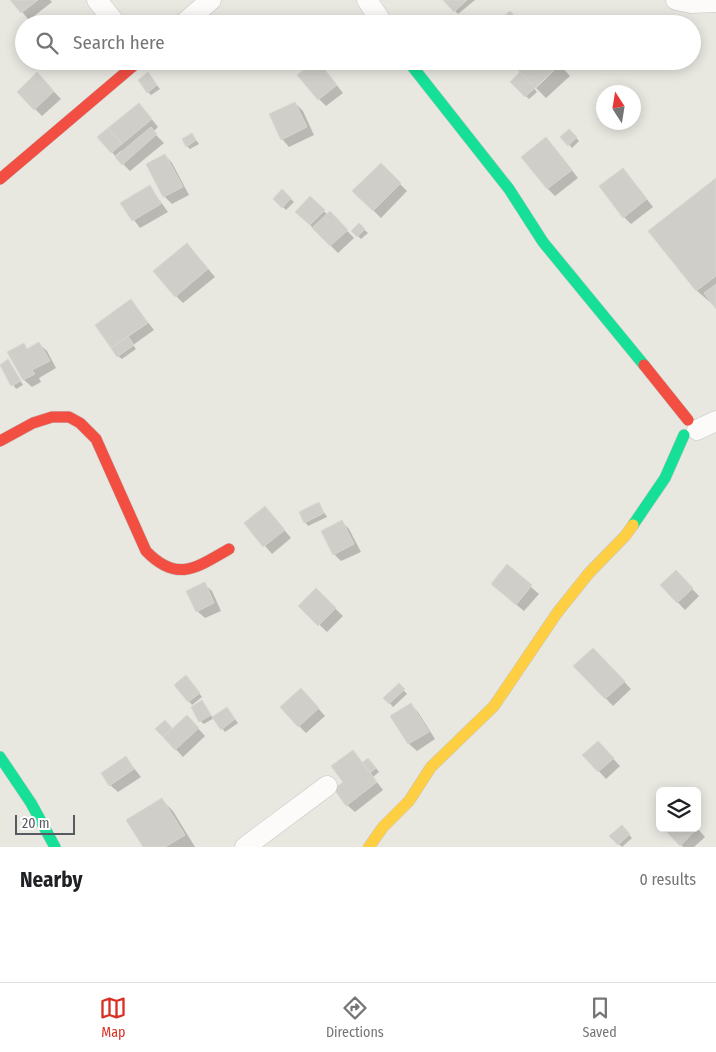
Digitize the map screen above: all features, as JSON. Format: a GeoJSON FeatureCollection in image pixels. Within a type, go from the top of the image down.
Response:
{"type":"FeatureCollection","features":[{"type":"Feature","properties":{"kind":"street"},"geometry":{"type":"LineString","coordinates":[[97,0],[109,15]]}},
{"type":"Feature","properties":{"kind":"street"},"geometry":{"type":"LineString","coordinates":[[194,15],[211,0]]}},
{"type":"Feature","properties":{"kind":"street"},"geometry":{"type":"LineString","coordinates":[[367,0],[377,15]]}},
{"type":"Feature","properties":{"kind":"street"},"geometry":{"type":"LineString","coordinates":[[676,0],[691,3],[716,2]]}},
{"type":"Feature","properties":{"kind":"street"},"geometry":{"type":"LineString","coordinates":[[0,179],[128,70]]}},
{"type":"Feature","properties":{"kind":"street"},"geometry":{"type":"LineString","coordinates":[[415,70],[508,189],[543,242],[690,428]]}},
{"type":"Feature","properties":{"kind":"street"},"geometry":{"type":"LineString","coordinates":[[0,441],[36,422],[54,417],[69,417],[83,425],[96,439],[146,551],[157,565],[172,571],[187,572],[229,550]]}},
{"type":"Feature","properties":{"kind":"street"},"geometry":{"type":"LineString","coordinates":[[369,847],[383,827],[409,802],[431,767],[494,706],[557,613],[589,574],[625,536],[665,478],[690,428],[716,421]]}},
{"type":"Feature","properties":{"kind":"street"},"geometry":{"type":"LineString","coordinates":[[0,757],[31,803],[55,847]]}},
{"type":"Feature","properties":{"kind":"street"},"geometry":{"type":"LineString","coordinates":[[245,847],[327,786]]}},
{"type":"Feature","properties":{"kind":"building"},"geometry":{"type":"Polygon","coordinates":[[[10,0],[38,0],[21,13],[10,0]]]}},
{"type":"Feature","properties":{"kind":"building"},"geometry":{"type":"Polygon","coordinates":[[[443,0],[467,0],[454,12],[443,0]]]}},
{"type":"Feature","properties":{"kind":"building"},"geometry":{"type":"Polygon","coordinates":[[[510,11],[514,15],[506,15],[510,11]]]}},
{"type":"Feature","properties":{"kind":"building"},"geometry":{"type":"Polygon","coordinates":[[[303,70],[325,70],[337,85],[318,100],[297,75],[303,70]]]}},
{"type":"Feature","properties":{"kind":"building"},"geometry":{"type":"Polygon","coordinates":[[[518,70],[554,70],[535,88],[518,70]]]}},
{"type":"Feature","properties":{"kind":"building"},"geometry":{"type":"Polygon","coordinates":[[[37,72],[54,91],[34,110],[17,92],[37,72]]]}},
{"type":"Feature","properties":{"kind":"building"},"geometry":{"type":"Polygon","coordinates":[[[148,72],[157,85],[147,93],[138,80],[148,72]]]}},
{"type":"Feature","properties":{"kind":"building"},"geometry":{"type":"Polygon","coordinates":[[[520,72],[535,88],[525,97],[510,82],[520,72]]]}},
{"type":"Feature","properties":{"kind":"building"},"geometry":{"type":"Polygon","coordinates":[[[295,102],[307,127],[281,140],[269,114],[295,102]]]}},
{"type":"Feature","properties":{"kind":"building"},"geometry":{"type":"Polygon","coordinates":[[[139,103],[152,119],[122,144],[108,128],[139,103]]]}},
{"type":"Feature","properties":{"kind":"building"},"geometry":{"type":"Polygon","coordinates":[[[151,127],[157,134],[122,165],[115,157],[151,127]]]}},
{"type":"Feature","properties":{"kind":"building"},"geometry":{"type":"Polygon","coordinates":[[[108,128],[122,144],[111,153],[97,137],[108,128]]]}},
{"type":"Feature","properties":{"kind":"building"},"geometry":{"type":"Polygon","coordinates":[[[569,129],[577,137],[568,146],[560,137],[569,129]]]}},
{"type":"Feature","properties":{"kind":"building"},"geometry":{"type":"Polygon","coordinates":[[[192,133],[196,140],[186,147],[182,139],[192,133]]]}},
{"type":"Feature","properties":{"kind":"building"},"geometry":{"type":"Polygon","coordinates":[[[546,137],[572,170],[547,189],[521,157],[546,137]]]}},
{"type":"Feature","properties":{"kind":"building"},"geometry":{"type":"Polygon","coordinates":[[[165,154],[183,187],[163,197],[146,164],[165,154]]]}},
{"type":"Feature","properties":{"kind":"building"},"geometry":{"type":"Polygon","coordinates":[[[381,163],[401,183],[373,211],[352,191],[381,163]]]}},
{"type":"Feature","properties":{"kind":"building"},"geometry":{"type":"Polygon","coordinates":[[[623,168],[647,199],[623,218],[599,186],[623,168]]]}},
{"type":"Feature","properties":{"kind":"building"},"geometry":{"type":"Polygon","coordinates":[[[716,178],[716,276],[696,291],[648,231],[716,178]]]}},
{"type":"Feature","properties":{"kind":"building"},"geometry":{"type":"Polygon","coordinates":[[[150,185],[161,204],[132,221],[120,203],[150,185]]]}},
{"type":"Feature","properties":{"kind":"building"},"geometry":{"type":"Polygon","coordinates":[[[282,189],[291,198],[282,208],[273,199],[282,189]]]}},
{"type":"Feature","properties":{"kind":"building"},"geometry":{"type":"Polygon","coordinates":[[[310,196],[325,210],[310,225],[295,212],[310,196]]]}},
{"type":"Feature","properties":{"kind":"building"},"geometry":{"type":"Polygon","coordinates":[[[330,211],[348,230],[330,246],[312,228],[330,211]]]}},
{"type":"Feature","properties":{"kind":"building"},"geometry":{"type":"Polygon","coordinates":[[[359,223],[365,229],[357,237],[351,231],[359,223]]]}},
{"type":"Feature","properties":{"kind":"building"},"geometry":{"type":"Polygon","coordinates":[[[187,243],[208,269],[175,297],[153,271],[187,243]]]}},
{"type":"Feature","properties":{"kind":"building"},"geometry":{"type":"Polygon","coordinates":[[[716,284],[716,309],[704,293],[716,284]]]}},
{"type":"Feature","properties":{"kind":"building"},"geometry":{"type":"Polygon","coordinates":[[[131,299],[148,323],[111,348],[95,325],[131,299]]]}},
{"type":"Feature","properties":{"kind":"building"},"geometry":{"type":"Polygon","coordinates":[[[128,336],[134,345],[117,357],[111,348],[128,336]]]}},
{"type":"Feature","properties":{"kind":"building"},"geometry":{"type":"Polygon","coordinates":[[[39,342],[50,361],[32,370],[35,374],[23,380],[7,352],[24,343],[27,349],[39,342]]]}},
{"type":"Feature","properties":{"kind":"building"},"geometry":{"type":"Polygon","coordinates":[[[8,359],[21,381],[11,386],[0,365],[8,359]]]}},
{"type":"Feature","properties":{"kind":"building"},"geometry":{"type":"Polygon","coordinates":[[[319,502],[324,513],[304,523],[299,512],[319,502]]]}},
{"type":"Feature","properties":{"kind":"building"},"geometry":{"type":"Polygon","coordinates":[[[265,506],[285,530],[263,547],[244,523],[265,506]]]}},
{"type":"Feature","properties":{"kind":"building"},"geometry":{"type":"Polygon","coordinates":[[[342,520],[354,544],[333,555],[321,531],[342,520]]]}},
{"type":"Feature","properties":{"kind":"building"},"geometry":{"type":"Polygon","coordinates":[[[507,564],[532,585],[516,605],[491,584],[507,564]]]}},
{"type":"Feature","properties":{"kind":"building"},"geometry":{"type":"Polygon","coordinates":[[[676,570],[693,588],[677,603],[660,585],[676,570]]]}},
{"type":"Feature","properties":{"kind":"building"},"geometry":{"type":"Polygon","coordinates":[[[205,582],[214,603],[196,612],[186,591],[205,582]]]}},
{"type":"Feature","properties":{"kind":"building"},"geometry":{"type":"Polygon","coordinates":[[[316,588],[336,608],[318,626],[298,606],[316,588]]]}},
{"type":"Feature","properties":{"kind":"building"},"geometry":{"type":"Polygon","coordinates":[[[593,648],[625,681],[605,699],[573,666],[593,648]]]}},
{"type":"Feature","properties":{"kind":"building"},"geometry":{"type":"Polygon","coordinates":[[[186,675],[200,693],[188,702],[174,685],[186,675]]]}},
{"type":"Feature","properties":{"kind":"building"},"geometry":{"type":"Polygon","coordinates":[[[399,683],[405,689],[389,704],[383,698],[399,683]]]}},
{"type":"Feature","properties":{"kind":"building"},"geometry":{"type":"Polygon","coordinates":[[[301,688],[319,708],[298,727],[280,707],[301,688]]]}},
{"type":"Feature","properties":{"kind":"building"},"geometry":{"type":"Polygon","coordinates":[[[202,700],[211,715],[199,722],[191,707],[202,700]]]}},
{"type":"Feature","properties":{"kind":"building"},"geometry":{"type":"Polygon","coordinates":[[[411,703],[429,732],[408,744],[390,716],[411,703]]]}},
{"type":"Feature","properties":{"kind":"building"},"geometry":{"type":"Polygon","coordinates":[[[227,707],[235,719],[221,730],[212,717],[227,707]]]}},
{"type":"Feature","properties":{"kind":"building"},"geometry":{"type":"Polygon","coordinates":[[[187,715],[199,728],[175,750],[163,737],[187,715]]]}},
{"type":"Feature","properties":{"kind":"building"},"geometry":{"type":"Polygon","coordinates":[[[165,720],[172,728],[163,737],[155,729],[165,720]]]}},
{"type":"Feature","properties":{"kind":"building"},"geometry":{"type":"Polygon","coordinates":[[[598,741],[614,758],[598,772],[582,755],[598,741]]]}},
{"type":"Feature","properties":{"kind":"building"},"geometry":{"type":"Polygon","coordinates":[[[353,750],[377,782],[346,806],[334,789],[343,782],[331,766],[353,750]]]}},
{"type":"Feature","properties":{"kind":"building"},"geometry":{"type":"Polygon","coordinates":[[[126,756],[134,769],[109,786],[101,773],[126,756]]]}},
{"type":"Feature","properties":{"kind":"building"},"geometry":{"type":"Polygon","coordinates":[[[368,758],[376,768],[370,773],[362,763],[368,758]]]}},
{"type":"Feature","properties":{"kind":"building"},"geometry":{"type":"Polygon","coordinates":[[[162,798],[185,835],[165,847],[143,847],[126,820],[162,798]]]}},
{"type":"Feature","properties":{"kind":"building"},"geometry":{"type":"Polygon","coordinates":[[[622,825],[630,834],[618,845],[609,836],[622,825]]]}},
{"type":"Feature","properties":{"kind":"building"},"geometry":{"type":"Polygon","coordinates":[[[667,832],[694,832],[680,846],[667,832]]]}},
{"type":"Feature","properties":{"kind":"traffic: fast"},"geometry":{"type":"LineString","coordinates":[[415,70],[509,189],[543,242],[644,365]]}},
{"type":"Feature","properties":{"kind":"traffic: fast"},"geometry":{"type":"LineString","coordinates":[[633,525],[665,478],[684,435]]}},
{"type":"Feature","properties":{"kind":"traffic: fast"},"geometry":{"type":"LineString","coordinates":[[0,757],[31,803],[55,847]]}},
{"type":"Feature","properties":{"kind":"traffic: slow"},"geometry":{"type":"LineString","coordinates":[[369,847],[383,827],[409,801],[431,767],[494,706],[557,613],[589,573],[625,536],[633,525]]}},
{"type":"Feature","properties":{"kind":"traffic: jam"},"geometry":{"type":"LineString","coordinates":[[0,179],[128,70]]}},
{"type":"Feature","properties":{"kind":"traffic: jam"},"geometry":{"type":"LineString","coordinates":[[644,365],[688,420]]}},
{"type":"Feature","properties":{"kind":"traffic: jam"},"geometry":{"type":"LineString","coordinates":[[0,441],[33,423],[52,417],[69,417],[80,423],[96,439],[146,551],[157,561],[167,567],[187,569],[206,562],[229,549]]}}]}
